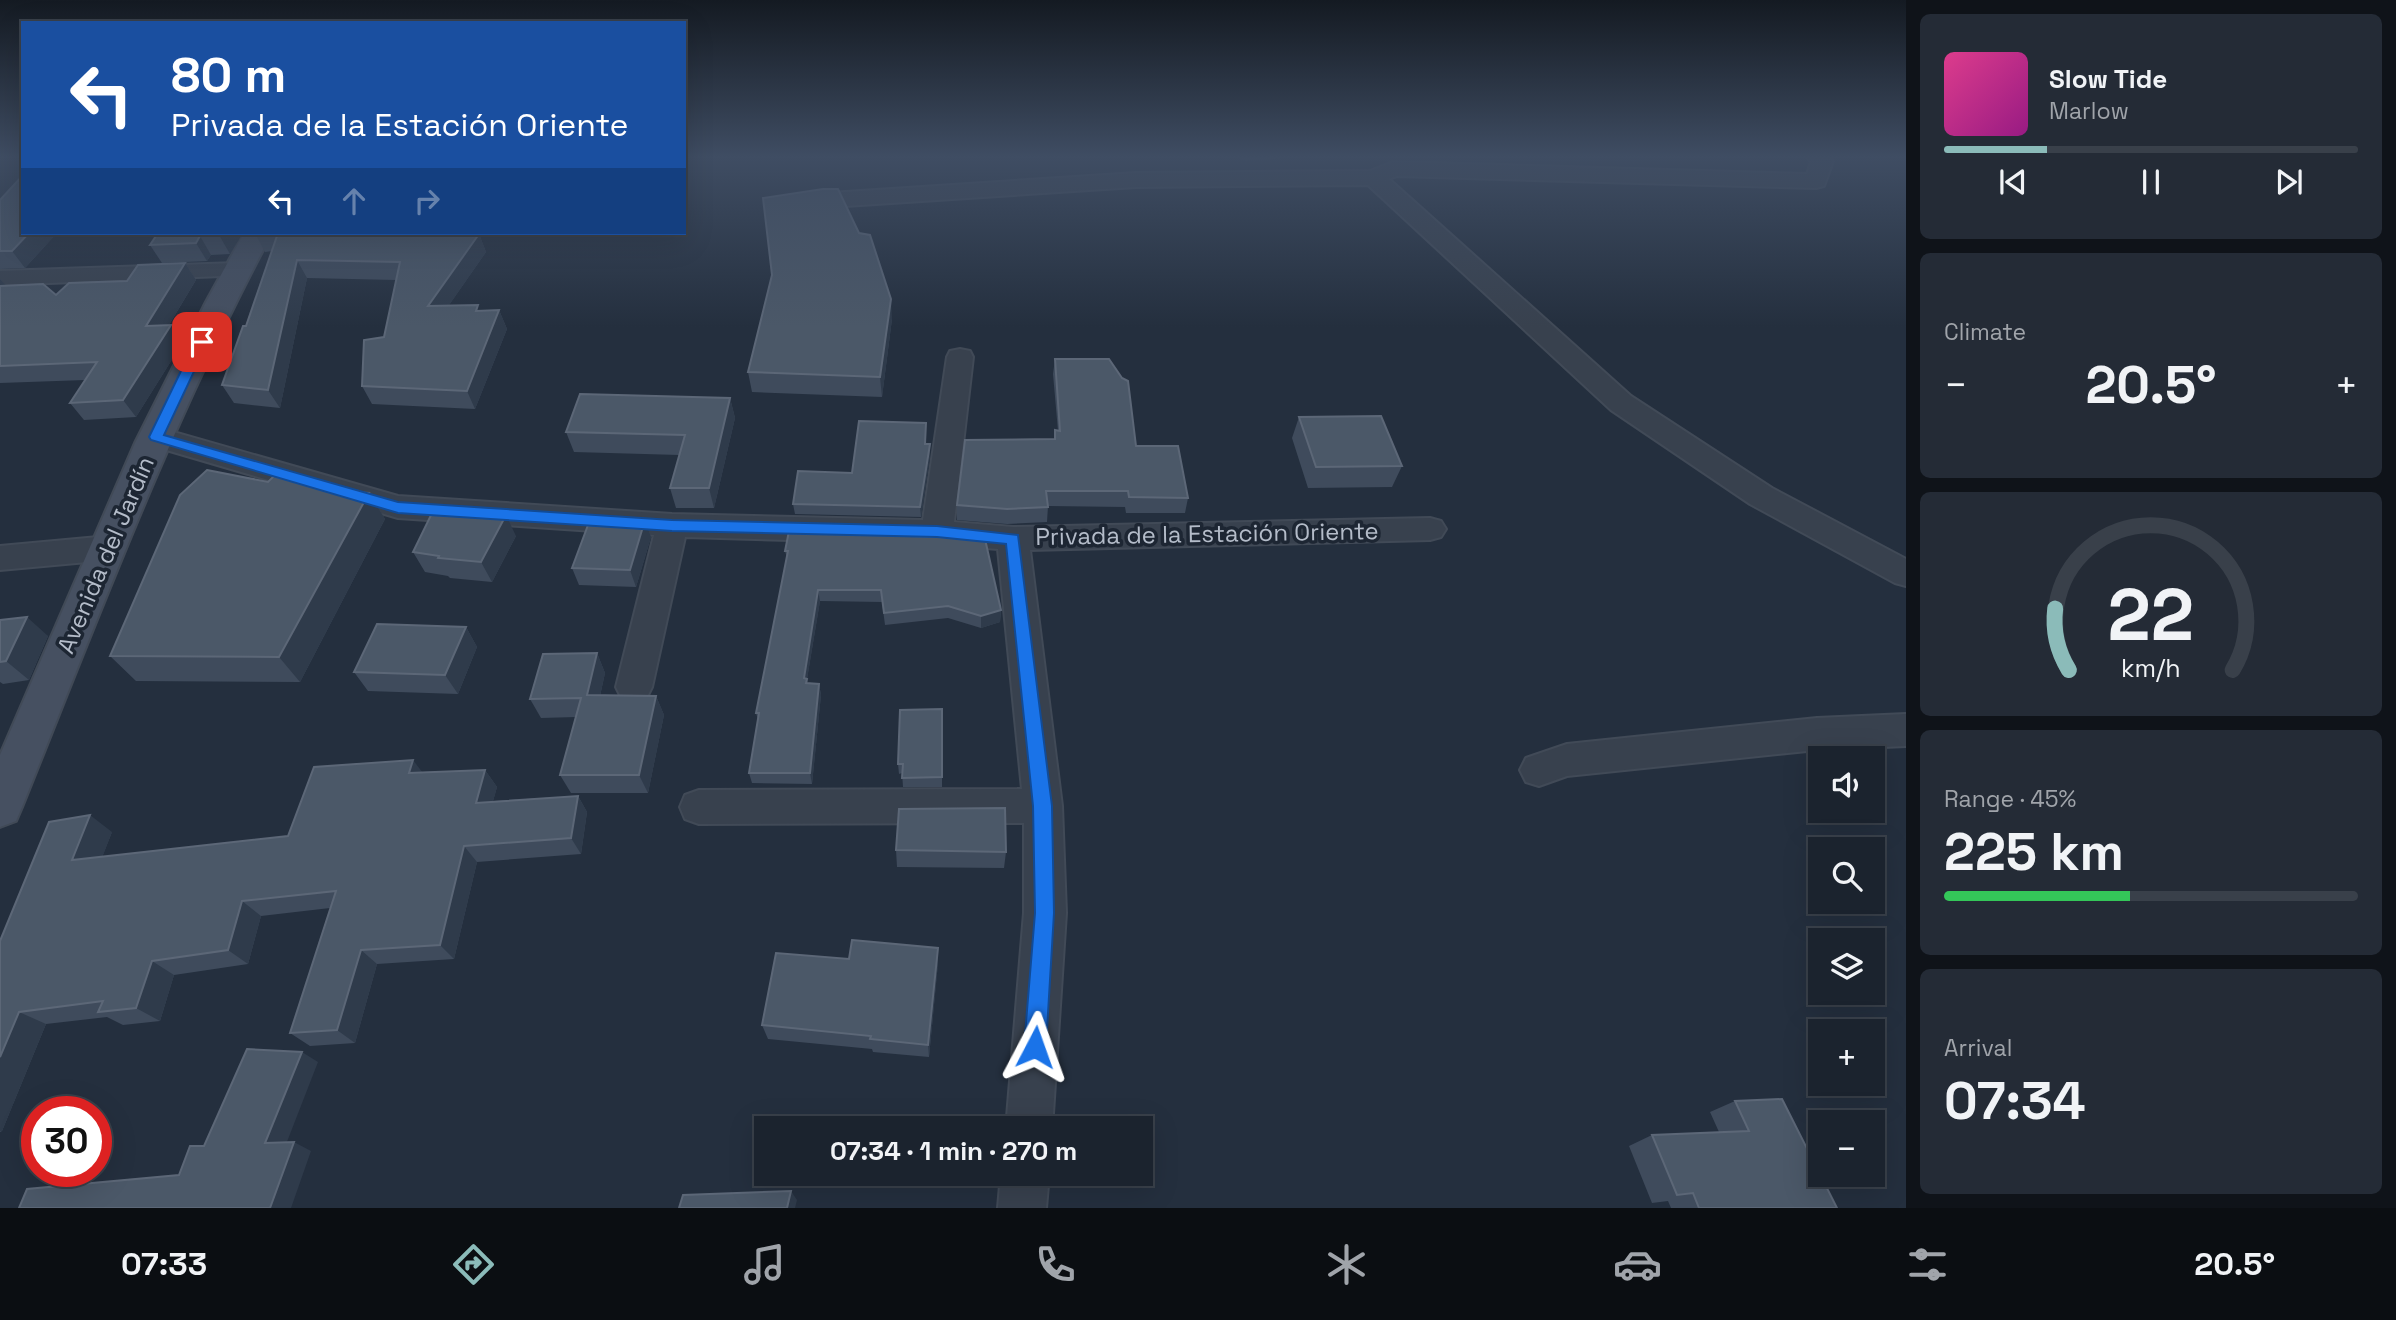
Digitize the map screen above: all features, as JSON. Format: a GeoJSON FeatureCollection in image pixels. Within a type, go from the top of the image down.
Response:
{"type":"FeatureCollection","features":[{"type":"Feature","properties":{"kind":"main road","name":"Avenida del Jardín"},"geometry":{"type":"LineString","coordinates":[[0,807],[156,437],[237,270],[257,235]]}},
{"type":"Feature","properties":{"kind":"street"},"geometry":{"type":"LineString","coordinates":[[1430,214],[1621,403],[1761,496],[1906,574]]}},
{"type":"Feature","properties":{"kind":"street"},"geometry":{"type":"LineString","coordinates":[[0,278],[237,270]]}},
{"type":"Feature","properties":{"kind":"street"},"geometry":{"type":"LineString","coordinates":[[937,532],[960,357]]}},
{"type":"Feature","properties":{"kind":"street","name":"Privada de la Estación Oriente"},"geometry":{"type":"LineString","coordinates":[[156,437],[398,507],[672,525],[937,532],[1013,539],[1430,529]]}},
{"type":"Feature","properties":{"kind":"street"},"geometry":{"type":"LineString","coordinates":[[634,687],[672,525]]}},
{"type":"Feature","properties":{"kind":"street"},"geometry":{"type":"LineString","coordinates":[[1013,539],[1043,806],[1045,913],[1030,1116]]}},
{"type":"Feature","properties":{"kind":"street"},"geometry":{"type":"LineString","coordinates":[[0,558],[108,548]]}},
{"type":"Feature","properties":{"kind":"street"},"geometry":{"type":"LineString","coordinates":[[1539,771],[1567,760],[1817,734],[1906,730]]}},
{"type":"Feature","properties":{"kind":"street"},"geometry":{"type":"LineString","coordinates":[[699,807],[1043,806]]}},
{"type":"Feature","properties":{"kind":"street"},"geometry":{"type":"LineString","coordinates":[[1023,1208],[1024,1186]]}},
{"type":"Feature","properties":{"kind":"building"},"geometry":{"type":"Polygon","coordinates":[[[0,214],[21,214],[21,235],[27,235],[12,251],[0,251],[0,214]]]}},
{"type":"Feature","properties":{"kind":"building"},"geometry":{"type":"Polygon","coordinates":[[[765,214],[850,214],[859,233],[870,235],[891,299],[880,377],[748,372],[772,275],[765,214]]]}},
{"type":"Feature","properties":{"kind":"building"},"geometry":{"type":"Polygon","coordinates":[[[157,235],[219,235],[200,236],[196,243],[150,245],[157,235]]]}},
{"type":"Feature","properties":{"kind":"building"},"geometry":{"type":"Polygon","coordinates":[[[277,235],[478,235],[428,306],[478,305],[476,311],[499,310],[467,391],[362,386],[364,340],[384,337],[400,262],[297,260],[268,390],[222,385],[243,326],[246,326],[277,235]]]}},
{"type":"Feature","properties":{"kind":"building"},"geometry":{"type":"Polygon","coordinates":[[[185,263],[146,326],[171,325],[123,400],[70,403],[97,362],[0,366],[0,286],[43,284],[56,295],[69,283],[127,281],[138,265],[185,263]]]}},
{"type":"Feature","properties":{"kind":"building"},"geometry":{"type":"Polygon","coordinates":[[[1055,359],[1109,359],[1122,378],[1128,381],[1136,446],[1178,446],[1188,498],[1129,497],[1128,491],[1046,491],[1048,507],[1007,509],[957,505],[965,440],[1055,439],[1055,430],[1060,431],[1055,359]]]}},
{"type":"Feature","properties":{"kind":"building"},"geometry":{"type":"Polygon","coordinates":[[[580,394],[730,398],[709,488],[670,488],[685,435],[566,432],[580,394]]]}},
{"type":"Feature","properties":{"kind":"building"},"geometry":{"type":"Polygon","coordinates":[[[1381,416],[1402,466],[1316,467],[1299,417],[1381,416]]]}},
{"type":"Feature","properties":{"kind":"building"},"geometry":{"type":"Polygon","coordinates":[[[859,421],[926,423],[925,444],[930,444],[920,507],[793,504],[798,471],[852,473],[859,421]]]}},
{"type":"Feature","properties":{"kind":"building"},"geometry":{"type":"Polygon","coordinates":[[[207,470],[268,482],[275,475],[336,485],[331,491],[369,493],[279,657],[110,656],[180,495],[207,470]]]}},
{"type":"Feature","properties":{"kind":"building"},"geometry":{"type":"Polygon","coordinates":[[[434,509],[506,515],[481,562],[438,558],[439,556],[413,552],[434,509]]]}},
{"type":"Feature","properties":{"kind":"building"},"geometry":{"type":"Polygon","coordinates":[[[591,517],[645,520],[630,570],[572,568],[591,517]]]}},
{"type":"Feature","properties":{"kind":"building"},"geometry":{"type":"Polygon","coordinates":[[[789,531],[985,539],[1001,610],[981,616],[948,606],[884,613],[881,590],[818,590],[804,678],[807,679],[806,683],[819,684],[810,773],[749,773],[759,713],[756,713],[788,551],[785,551],[789,531]]]}},
{"type":"Feature","properties":{"kind":"building"},"geometry":{"type":"Polygon","coordinates":[[[27,617],[6,661],[0,662],[0,620],[27,617]]]}},
{"type":"Feature","properties":{"kind":"building"},"geometry":{"type":"Polygon","coordinates":[[[377,624],[466,627],[445,675],[354,672],[377,624]]]}},
{"type":"Feature","properties":{"kind":"building"},"geometry":{"type":"Polygon","coordinates":[[[597,653],[587,695],[656,696],[639,775],[560,775],[581,698],[530,699],[543,654],[597,653]]]}},
{"type":"Feature","properties":{"kind":"building"},"geometry":{"type":"Polygon","coordinates":[[[942,709],[942,777],[902,778],[903,764],[898,764],[900,710],[942,709]]]}},
{"type":"Feature","properties":{"kind":"building"},"geometry":{"type":"Polygon","coordinates":[[[413,760],[409,773],[485,770],[476,803],[578,796],[571,838],[464,846],[440,945],[361,950],[337,1030],[290,1033],[336,891],[242,901],[228,950],[152,961],[136,1008],[98,1012],[103,1001],[19,1012],[0,1057],[0,941],[49,822],[90,815],[72,860],[288,836],[314,767],[413,760]]]}},
{"type":"Feature","properties":{"kind":"building"},"geometry":{"type":"Polygon","coordinates":[[[1005,808],[1006,852],[896,850],[899,809],[1005,808]]]}},
{"type":"Feature","properties":{"kind":"building"},"geometry":{"type":"Polygon","coordinates":[[[852,940],[938,948],[928,1045],[870,1039],[871,1036],[762,1025],[776,953],[849,959],[852,940]]]}},
{"type":"Feature","properties":{"kind":"building"},"geometry":{"type":"Polygon","coordinates":[[[247,1049],[302,1052],[265,1143],[294,1142],[270,1208],[19,1208],[27,1189],[112,1187],[112,1181],[179,1175],[190,1146],[204,1146],[247,1049]]]}},
{"type":"Feature","properties":{"kind":"building"},"geometry":{"type":"Polygon","coordinates":[[[1782,1099],[1808,1151],[1808,1187],[1826,1187],[1837,1208],[1699,1208],[1693,1193],[1677,1195],[1652,1135],[1749,1131],[1735,1101],[1782,1099]]]}},
{"type":"Feature","properties":{"kind":"building"},"geometry":{"type":"Polygon","coordinates":[[[791,1191],[787,1208],[679,1208],[683,1195],[791,1191]]]}},
{"type":"Feature","properties":{"kind":"route"},"geometry":{"type":"LineString","coordinates":[[202,342],[156,437],[398,507],[672,525],[937,532],[1013,539],[1043,806],[1045,913],[1035,1047]]}}]}
